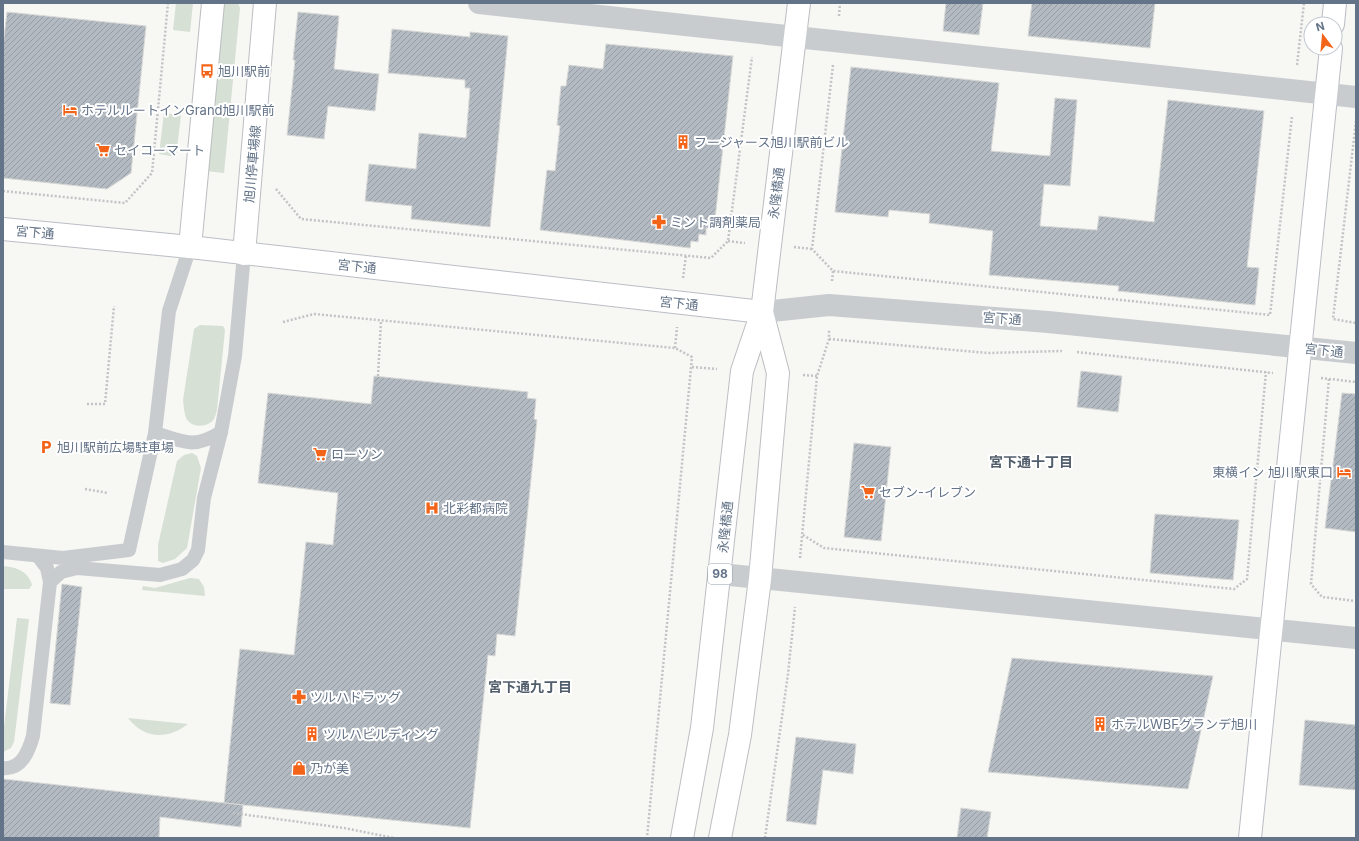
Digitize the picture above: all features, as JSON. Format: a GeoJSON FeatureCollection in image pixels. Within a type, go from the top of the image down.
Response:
{"type":"FeatureCollection","features":[{"type":"Feature","properties":{"kind":"main road"},"geometry":{"type":"LineString","coordinates":[[190,247],[214,3]]}},
{"type":"Feature","properties":{"kind":"main road","name":"旭川停車場線"},"geometry":{"type":"LineString","coordinates":[[244,254],[265,3]]}},
{"type":"Feature","properties":{"kind":"main road","name":"永隆橋通"},"geometry":{"type":"LineString","coordinates":[[682,838],[702,728],[742,371],[762,312],[799,3]]}},
{"type":"Feature","properties":{"kind":"main road"},"geometry":{"type":"LineString","coordinates":[[1334,16],[1336,3]]}},
{"type":"Feature","properties":{"kind":"main road"},"geometry":{"type":"LineString","coordinates":[[1250,838],[1270,630],[1301,347],[1330,56]]}},
{"type":"Feature","properties":{"kind":"main road","name":"宮下通"},"geometry":{"type":"LineString","coordinates":[[3,230],[190,247],[762,312]]}},
{"type":"Feature","properties":{"kind":"main road","name":"永隆橋通"},"geometry":{"type":"LineString","coordinates":[[720,838],[740,735],[760,579],[778,373],[762,312]]}},
{"type":"Feature","properties":{"kind":"street"},"geometry":{"type":"LineString","coordinates":[[479,3],[1356,97]]}},
{"type":"Feature","properties":{"kind":"street","name":"宮下通"},"geometry":{"type":"LineString","coordinates":[[762,312],[829,305],[1048,322],[1356,353]]}},
{"type":"Feature","properties":{"kind":"street"},"geometry":{"type":"LineString","coordinates":[[720,574],[1356,638]]}},
{"type":"Feature","properties":{"kind":"lane"},"geometry":{"type":"LineString","coordinates":[[3,552],[63,558],[129,550],[155,433],[169,311],[190,247]]}},
{"type":"Feature","properties":{"kind":"lane"},"geometry":{"type":"LineString","coordinates":[[50,582],[61,572],[72,569],[160,575],[179,570],[195,558],[198,550],[204,498],[221,432],[235,356],[244,254]]}},
{"type":"Feature","properties":{"kind":"lane"},"geometry":{"type":"LineString","coordinates":[[155,433],[194,444],[209,440],[221,432]]}},
{"type":"Feature","properties":{"kind":"lane"},"geometry":{"type":"LineString","coordinates":[[3,768],[7,768],[22,761],[28,752],[34,736],[50,582],[47,568],[38,556]]}},
{"type":"Feature","properties":{"kind":"path"},"geometry":{"type":"LineString","coordinates":[[3,191],[125,203],[152,173],[168,3]]}},
{"type":"Feature","properties":{"kind":"path"},"geometry":{"type":"LineString","coordinates":[[840,3],[812,249],[833,271],[1270,315],[1304,3]]}},
{"type":"Feature","properties":{"kind":"path"},"geometry":{"type":"LineString","coordinates":[[276,190],[301,219],[711,258],[728,241],[755,32]]}},
{"type":"Feature","properties":{"kind":"path"},"geometry":{"type":"LineString","coordinates":[[1356,118],[1333,319],[1356,323]]}},
{"type":"Feature","properties":{"kind":"path"},"geometry":{"type":"LineString","coordinates":[[87,404],[105,404],[114,306]]}},
{"type":"Feature","properties":{"kind":"path"},"geometry":{"type":"LineString","coordinates":[[283,322],[314,314],[675,348],[692,357],[646,838]]}},
{"type":"Feature","properties":{"kind":"path"},"geometry":{"type":"LineString","coordinates":[[378,376],[381,321]]}},
{"type":"Feature","properties":{"kind":"path"},"geometry":{"type":"LineString","coordinates":[[829,338],[988,353],[1061,350],[1356,382]]}},
{"type":"Feature","properties":{"kind":"path"},"geometry":{"type":"LineString","coordinates":[[803,535],[824,548],[1234,590],[1247,579],[1266,372]]}},
{"type":"Feature","properties":{"kind":"path"},"geometry":{"type":"LineString","coordinates":[[1329,379],[1311,584],[1322,597],[1356,601]]}},
{"type":"Feature","properties":{"kind":"path"},"geometry":{"type":"LineString","coordinates":[[85,489],[108,493]]}},
{"type":"Feature","properties":{"kind":"path"},"geometry":{"type":"LineString","coordinates":[[232,813],[344,828],[394,838]]}},
{"type":"Feature","properties":{"kind":"shaded area"},"geometry":{"type":"Polygon","coordinates":[[[176,3],[193,3],[190,32],[173,30],[176,3]]]}},
{"type":"Feature","properties":{"kind":"shaded area"},"geometry":{"type":"Polygon","coordinates":[[[225,3],[238,3],[240,8],[224,173],[206,171],[223,5],[225,3]]]}},
{"type":"Feature","properties":{"kind":"shaded area"},"geometry":{"type":"Polygon","coordinates":[[[164,113],[181,115],[176,157],[159,154],[164,113]]]}},
{"type":"Feature","properties":{"kind":"shaded area"},"geometry":{"type":"Polygon","coordinates":[[[200,325],[223,326],[225,330],[217,410],[212,422],[198,426],[188,421],[185,414],[183,400],[194,329],[200,325]]]}},
{"type":"Feature","properties":{"kind":"shaded area"},"geometry":{"type":"Polygon","coordinates":[[[192,453],[197,456],[201,468],[187,548],[175,559],[163,563],[158,561],[158,545],[177,461],[184,455],[192,453]]]}},
{"type":"Feature","properties":{"kind":"shaded area"},"geometry":{"type":"Polygon","coordinates":[[[3,566],[17,569],[28,576],[32,585],[29,589],[3,589],[3,566]]]}},
{"type":"Feature","properties":{"kind":"shaded area"},"geometry":{"type":"Polygon","coordinates":[[[190,578],[199,579],[204,587],[205,596],[142,590],[143,586],[155,588],[190,578]]]}},
{"type":"Feature","properties":{"kind":"shaded area"},"geometry":{"type":"Polygon","coordinates":[[[17,618],[29,619],[14,742],[11,748],[3,752],[3,735],[17,618]]]}},
{"type":"Feature","properties":{"kind":"shaded area"},"geometry":{"type":"Polygon","coordinates":[[[128,718],[188,724],[172,733],[156,735],[141,730],[128,718]]]}},
{"type":"Feature","properties":{"kind":"building"},"geometry":{"type":"Polygon","coordinates":[[[946,3],[983,3],[979,35],[943,31],[946,3]]]}},
{"type":"Feature","properties":{"kind":"building"},"geometry":{"type":"Polygon","coordinates":[[[1032,3],[1155,3],[1150,48],[1028,36],[1032,3]]]}},
{"type":"Feature","properties":{"kind":"building","name":"ホテルルートインGrand旭川駅前"},"geometry":{"type":"Polygon","coordinates":[[[7,12],[146,26],[131,173],[107,189],[3,178],[3,47],[7,12]]]}},
{"type":"Feature","properties":{"kind":"building"},"geometry":{"type":"Polygon","coordinates":[[[298,12],[339,16],[334,69],[379,74],[375,111],[328,106],[324,139],[287,135],[295,60],[293,60],[298,12]]]}},
{"type":"Feature","properties":{"kind":"building"},"geometry":{"type":"Polygon","coordinates":[[[392,29],[470,37],[470,32],[508,36],[490,227],[411,219],[412,206],[365,201],[369,164],[416,169],[419,133],[466,138],[470,88],[465,88],[465,80],[388,73],[392,29]]]}},
{"type":"Feature","properties":{"kind":"building"},"geometry":{"type":"Polygon","coordinates":[[[606,44],[733,56],[714,228],[706,228],[706,235],[699,234],[698,242],[691,241],[690,248],[540,230],[547,170],[555,171],[560,126],[557,125],[561,86],[566,86],[569,65],[603,69],[606,44]]]}},
{"type":"Feature","properties":{"kind":"building"},"geometry":{"type":"Polygon","coordinates":[[[851,67],[999,83],[991,151],[1050,156],[1055,98],[1077,100],[1070,186],[1044,184],[1040,226],[1097,230],[1099,216],[1154,222],[1168,100],[1264,111],[1247,267],[1259,268],[1255,305],[1118,291],[1119,286],[989,275],[993,231],[929,223],[930,214],[889,210],[888,217],[835,212],[851,67]]]}},
{"type":"Feature","properties":{"kind":"building"},"geometry":{"type":"Polygon","coordinates":[[[1081,371],[1122,376],[1118,412],[1077,407],[1081,371]]]}},
{"type":"Feature","properties":{"kind":"building"},"geometry":{"type":"Polygon","coordinates":[[[374,376],[528,392],[527,398],[536,399],[534,419],[537,420],[515,636],[497,634],[495,656],[488,655],[470,828],[224,803],[240,649],[294,655],[306,542],[333,545],[338,493],[258,483],[268,393],[371,404],[374,376]]]}},
{"type":"Feature","properties":{"kind":"building","name":"東横イン 旭川駅東口"},"geometry":{"type":"Polygon","coordinates":[[[1342,393],[1356,394],[1356,532],[1325,528],[1342,393]]]}},
{"type":"Feature","properties":{"kind":"building","name":"セブン-イレブン"},"geometry":{"type":"Polygon","coordinates":[[[854,443],[891,447],[881,541],[844,537],[854,443]]]}},
{"type":"Feature","properties":{"kind":"building"},"geometry":{"type":"Polygon","coordinates":[[[1155,514],[1239,520],[1233,580],[1150,573],[1155,514]]]}},
{"type":"Feature","properties":{"kind":"building"},"geometry":{"type":"Polygon","coordinates":[[[62,584],[82,587],[70,705],[50,703],[62,584]]]}},
{"type":"Feature","properties":{"kind":"building","name":"ホテルWBFグランデ旭川"},"geometry":{"type":"Polygon","coordinates":[[[1012,658],[1213,676],[1188,789],[988,772],[1012,658]]]}},
{"type":"Feature","properties":{"kind":"building"},"geometry":{"type":"Polygon","coordinates":[[[1305,720],[1356,725],[1356,790],[1299,785],[1305,720]]]}},
{"type":"Feature","properties":{"kind":"building"},"geometry":{"type":"Polygon","coordinates":[[[796,737],[856,744],[853,774],[823,770],[816,825],[786,821],[796,737]]]}},
{"type":"Feature","properties":{"kind":"building"},"geometry":{"type":"Polygon","coordinates":[[[3,779],[243,805],[241,827],[160,817],[159,838],[3,838],[3,779]]]}},
{"type":"Feature","properties":{"kind":"building"},"geometry":{"type":"Polygon","coordinates":[[[961,808],[991,812],[987,838],[957,838],[961,808]]]}},
{"type":"Feature","properties":{"kind":"place","name":"旭川駅前"},"geometry":{"type":"Point","coordinates":[207,71]}},
{"type":"Feature","properties":{"kind":"place","name":"ホテルルートインGrand旭川駅前"},"geometry":{"type":"Point","coordinates":[70,110]}},
{"type":"Feature","properties":{"kind":"place","name":"フージャース旭川駅前ビル"},"geometry":{"type":"Point","coordinates":[683,142]}},
{"type":"Feature","properties":{"kind":"place","name":"セイコーマート"},"geometry":{"type":"Point","coordinates":[103,150]}},
{"type":"Feature","properties":{"kind":"place","name":"ミント調剤薬局"},"geometry":{"type":"Point","coordinates":[659,222]}},
{"type":"Feature","properties":{"kind":"place","name":"旭川駅前広場駐車場"},"geometry":{"type":"Point","coordinates":[46,447]}},
{"type":"Feature","properties":{"kind":"place","name":"ローソン"},"geometry":{"type":"Point","coordinates":[320,454]}},
{"type":"Feature","properties":{"kind":"place","name":"東横イン 旭川駅東口"},"geometry":{"type":"Point","coordinates":[1344,472]}},
{"type":"Feature","properties":{"kind":"place","name":"セブン-イレブン"},"geometry":{"type":"Point","coordinates":[868,492]}},
{"type":"Feature","properties":{"kind":"place","name":"北彩都病院"},"geometry":{"type":"Point","coordinates":[432,508]}},
{"type":"Feature","properties":{"kind":"place","name":"ツルハドラッグ"},"geometry":{"type":"Point","coordinates":[299,697]}},
{"type":"Feature","properties":{"kind":"place","name":"ホテルWBFグランデ旭川"},"geometry":{"type":"Point","coordinates":[1100,724]}},
{"type":"Feature","properties":{"kind":"place","name":"ツルハビルディング"},"geometry":{"type":"Point","coordinates":[312,734]}},
{"type":"Feature","properties":{"kind":"place","name":"乃が美"},"geometry":{"type":"Point","coordinates":[299,768]}},
{"type":"Feature","properties":{"kind":"district","name":"宮下通十丁目"},"geometry":{"type":"Point","coordinates":[1031,462]}},
{"type":"Feature","properties":{"kind":"district","name":"宮下通九丁目"},"geometry":{"type":"Point","coordinates":[530,687]}}]}
